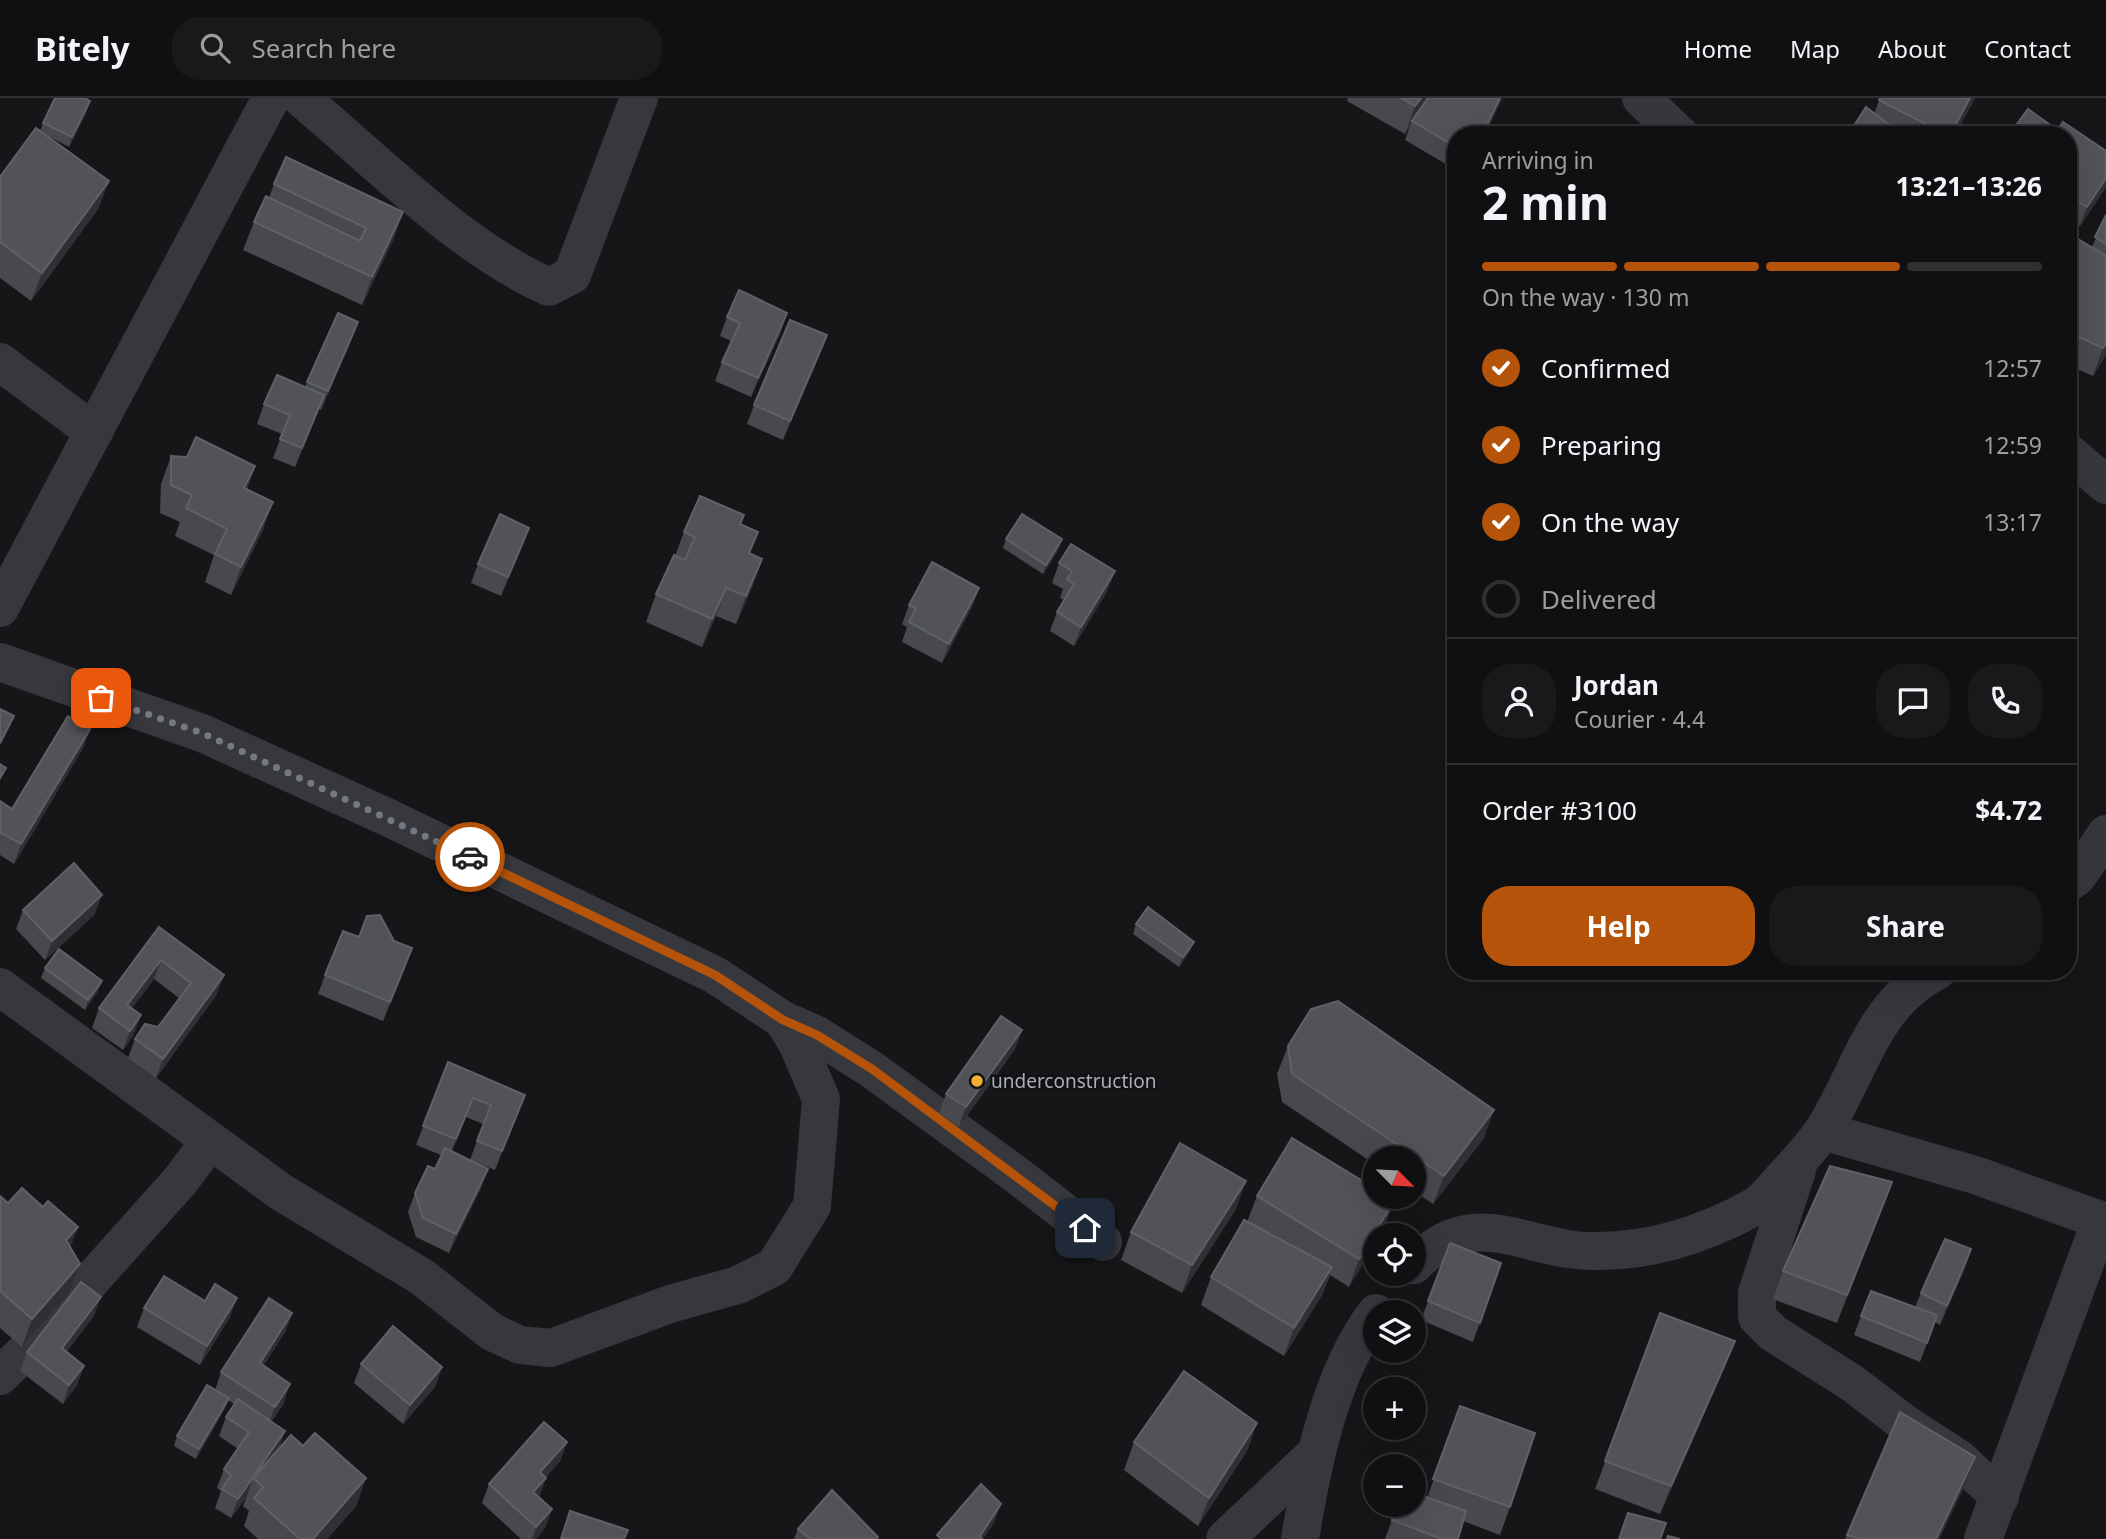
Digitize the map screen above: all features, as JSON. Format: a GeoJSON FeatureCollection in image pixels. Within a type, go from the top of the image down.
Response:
{"type":"FeatureCollection","features":[{"type":"Feature","properties":{"kind":"street"},"geometry":{"type":"LineString","coordinates":[[0,608],[271,98]]}},
{"type":"Feature","properties":{"kind":"street"},"geometry":{"type":"LineString","coordinates":[[301,98],[449,223],[523,275],[549,287],[572,275],[639,98]]}},
{"type":"Feature","properties":{"kind":"street"},"geometry":{"type":"LineString","coordinates":[[1641,98],[1671,126]]}},
{"type":"Feature","properties":{"kind":"street"},"geometry":{"type":"LineString","coordinates":[[0,362],[94,432]]}},
{"type":"Feature","properties":{"kind":"street"},"geometry":{"type":"LineString","coordinates":[[2077,460],[2106,485]]}},
{"type":"Feature","properties":{"kind":"street"},"geometry":{"type":"LineString","coordinates":[[0,662],[202,733],[364,807],[715,975],[783,1020],[817,1035],[872,1069],[1039,1191],[1103,1242]]}},
{"type":"Feature","properties":{"kind":"street"},"geometry":{"type":"LineString","coordinates":[[2077,874],[2106,834]]}},
{"type":"Feature","properties":{"kind":"street"},"geometry":{"type":"LineString","coordinates":[[1920,980],[1889,1007],[1866,1042],[1811,1146],[1757,1293],[1757,1317],[1773,1333],[1852,1383],[1907,1425],[1958,1458],[2000,1497]]}},
{"type":"Feature","properties":{"kind":"street"},"geometry":{"type":"LineString","coordinates":[[0,987],[281,1192],[422,1277],[492,1332],[520,1345],[551,1348],[670,1304],[738,1285],[774,1266],[812,1206],[821,1099],[797,1043],[783,1020]]}},
{"type":"Feature","properties":{"kind":"street"},"geometry":{"type":"LineString","coordinates":[[0,1376],[44,1333],[180,1181],[210,1141]]}},
{"type":"Feature","properties":{"kind":"street"},"geometry":{"type":"LineString","coordinates":[[1811,1146],[1975,1175],[2104,1221],[1983,1539]]}},
{"type":"Feature","properties":{"kind":"street"},"geometry":{"type":"LineString","coordinates":[[1426,1252],[1467,1231],[1503,1234],[1591,1251],[1642,1248],[1705,1232],[1758,1205],[1811,1146]]}},
{"type":"Feature","properties":{"kind":"street"},"geometry":{"type":"LineString","coordinates":[[1386,1300],[1397,1286]]}},
{"type":"Feature","properties":{"kind":"street"},"geometry":{"type":"LineString","coordinates":[[1300,1539],[1314,1455],[1357,1336],[1363,1329]]}},
{"type":"Feature","properties":{"kind":"street"},"geometry":{"type":"LineString","coordinates":[[1224,1539],[1314,1455]]}},
{"type":"Feature","properties":{"kind":"building"},"geometry":{"type":"Polygon","coordinates":[[[55,98],[84,98],[90,101],[72,137],[43,123],[55,98]]]}},
{"type":"Feature","properties":{"kind":"building"},"geometry":{"type":"Polygon","coordinates":[[[1401,98],[1421,98],[1415,106],[1401,98]]]}},
{"type":"Feature","properties":{"kind":"building"},"geometry":{"type":"Polygon","coordinates":[[[1428,98],[1500,98],[1486,126],[1447,126],[1447,142],[1412,121],[1428,98]]]}},
{"type":"Feature","properties":{"kind":"building"},"geometry":{"type":"Polygon","coordinates":[[[1970,98],[1955,126],[1930,126],[1879,100],[1970,98]]]}},
{"type":"Feature","properties":{"kind":"building"},"geometry":{"type":"Polygon","coordinates":[[[1866,107],[1891,126],[1854,126],[1866,107]]]}},
{"type":"Feature","properties":{"kind":"building"},"geometry":{"type":"Polygon","coordinates":[[[2028,109],[2052,126],[2016,126],[2028,109]]]}},
{"type":"Feature","properties":{"kind":"building"},"geometry":{"type":"Polygon","coordinates":[[[36,128],[109,181],[42,273],[0,242],[0,177],[36,128]]]}},
{"type":"Feature","properties":{"kind":"building"},"geometry":{"type":"Polygon","coordinates":[[[2077,131],[2106,151],[2106,178],[2087,207],[2077,201],[2077,131]]]}},
{"type":"Feature","properties":{"kind":"building"},"geometry":{"type":"Polygon","coordinates":[[[286,157],[403,212],[372,277],[254,222],[266,196],[360,241],[366,228],[274,184],[286,157]]]}},
{"type":"Feature","properties":{"kind":"building"},"geometry":{"type":"Polygon","coordinates":[[[2106,215],[2106,244],[2095,237],[2106,215]]]}},
{"type":"Feature","properties":{"kind":"building"},"geometry":{"type":"Polygon","coordinates":[[[2077,241],[2106,256],[2106,344],[2103,348],[2077,336],[2077,241]]]}},
{"type":"Feature","properties":{"kind":"building"},"geometry":{"type":"Polygon","coordinates":[[[739,290],[787,313],[758,378],[722,362],[740,323],[727,317],[739,290]]]}},
{"type":"Feature","properties":{"kind":"building"},"geometry":{"type":"Polygon","coordinates":[[[338,313],[358,322],[328,391],[307,382],[338,313]]]}},
{"type":"Feature","properties":{"kind":"building"},"geometry":{"type":"Polygon","coordinates":[[[790,320],[827,335],[790,421],[754,405],[790,320]]]}},
{"type":"Feature","properties":{"kind":"building"},"geometry":{"type":"Polygon","coordinates":[[[277,375],[324,395],[302,448],[280,439],[290,415],[264,404],[277,375]]]}},
{"type":"Feature","properties":{"kind":"building"},"geometry":{"type":"Polygon","coordinates":[[[196,437],[255,466],[244,488],[273,502],[241,567],[215,554],[227,529],[186,508],[192,495],[171,485],[171,456],[187,457],[196,437]]]}},
{"type":"Feature","properties":{"kind":"building"},"geometry":{"type":"Polygon","coordinates":[[[700,496],[744,515],[740,524],[758,532],[749,553],[762,559],[746,596],[726,588],[712,619],[656,594],[674,555],[685,560],[695,537],[684,532],[700,496]]]}},
{"type":"Feature","properties":{"kind":"building"},"geometry":{"type":"Polygon","coordinates":[[[500,514],[529,528],[508,577],[478,564],[500,514]]]}},
{"type":"Feature","properties":{"kind":"building"},"geometry":{"type":"Polygon","coordinates":[[[1022,514],[1062,539],[1046,565],[1006,539],[1022,514]]]}},
{"type":"Feature","properties":{"kind":"building"},"geometry":{"type":"Polygon","coordinates":[[[1071,544],[1115,571],[1081,627],[1057,612],[1074,584],[1067,579],[1072,571],[1059,563],[1071,544]]]}},
{"type":"Feature","properties":{"kind":"building"},"geometry":{"type":"Polygon","coordinates":[[[932,562],[979,588],[949,644],[909,622],[916,609],[909,605],[932,562]]]}},
{"type":"Feature","properties":{"kind":"building"},"geometry":{"type":"Polygon","coordinates":[[[0,709],[14,716],[0,743],[0,709]]]}},
{"type":"Feature","properties":{"kind":"building"},"geometry":{"type":"Polygon","coordinates":[[[68,716],[90,729],[21,844],[0,832],[0,801],[12,809],[68,716]]]}},
{"type":"Feature","properties":{"kind":"building"},"geometry":{"type":"Polygon","coordinates":[[[0,764],[6,768],[0,778],[0,764]]]}},
{"type":"Feature","properties":{"kind":"building"},"geometry":{"type":"Polygon","coordinates":[[[74,863],[102,895],[52,941],[23,910],[74,863]]]}},
{"type":"Feature","properties":{"kind":"building"},"geometry":{"type":"Polygon","coordinates":[[[1148,907],[1194,942],[1183,957],[1136,924],[1148,907]]]}},
{"type":"Feature","properties":{"kind":"building"},"geometry":{"type":"Polygon","coordinates":[[[380,915],[394,941],[412,948],[390,1002],[325,975],[343,931],[359,937],[367,916],[380,915]]]}},
{"type":"Feature","properties":{"kind":"building"},"geometry":{"type":"Polygon","coordinates":[[[159,927],[224,975],[163,1059],[135,1039],[145,1024],[158,1027],[191,983],[161,960],[127,1005],[141,1015],[130,1031],[99,1008],[159,927]]]}},
{"type":"Feature","properties":{"kind":"building"},"geometry":{"type":"Polygon","coordinates":[[[59,949],[102,981],[88,1000],[45,968],[59,949]]]}},
{"type":"Feature","properties":{"kind":"building"},"geometry":{"type":"Polygon","coordinates":[[[1338,1001],[1494,1110],[1444,1176],[1426,1164],[1426,1146],[1399,1146],[1292,1074],[1288,1046],[1311,1009],[1338,1001]]]}},
{"type":"Feature","properties":{"kind":"building","name":"underconstruction"},"geometry":{"type":"Polygon","coordinates":[[[1001,1016],[1022,1030],[966,1107],[946,1094],[1001,1016]]]}},
{"type":"Feature","properties":{"kind":"building"},"geometry":{"type":"Polygon","coordinates":[[[448,1062],[525,1095],[502,1151],[477,1141],[491,1105],[473,1098],[456,1139],[423,1126],[448,1062]]]}},
{"type":"Feature","properties":{"kind":"building"},"geometry":{"type":"Polygon","coordinates":[[[1292,1138],[1363,1181],[1363,1209],[1389,1209],[1381,1223],[1363,1223],[1363,1252],[1359,1259],[1257,1196],[1292,1138]]]}},
{"type":"Feature","properties":{"kind":"building"},"geometry":{"type":"Polygon","coordinates":[[[1180,1143],[1246,1181],[1192,1265],[1131,1232],[1180,1143]]]}},
{"type":"Feature","properties":{"kind":"building"},"geometry":{"type":"Polygon","coordinates":[[[445,1148],[488,1169],[456,1234],[423,1218],[415,1193],[428,1166],[435,1169],[445,1148]]]}},
{"type":"Feature","properties":{"kind":"building"},"geometry":{"type":"Polygon","coordinates":[[[1830,1166],[1892,1182],[1847,1295],[1783,1271],[1830,1166]]]}},
{"type":"Feature","properties":{"kind":"building"},"geometry":{"type":"Polygon","coordinates":[[[22,1188],[43,1207],[48,1201],[78,1227],[66,1240],[80,1264],[32,1319],[0,1291],[0,1196],[8,1203],[22,1188]]]}},
{"type":"Feature","properties":{"kind":"building"},"geometry":{"type":"Polygon","coordinates":[[[1244,1220],[1332,1267],[1294,1328],[1211,1277],[1244,1220]]]}},
{"type":"Feature","properties":{"kind":"building"},"geometry":{"type":"Polygon","coordinates":[[[1945,1239],[1971,1249],[1947,1306],[1921,1293],[1945,1239]]]}},
{"type":"Feature","properties":{"kind":"building"},"geometry":{"type":"Polygon","coordinates":[[[1450,1243],[1501,1263],[1480,1323],[1428,1301],[1450,1243]]]}},
{"type":"Feature","properties":{"kind":"building"},"geometry":{"type":"Polygon","coordinates":[[[164,1276],[205,1301],[215,1284],[237,1298],[207,1346],[144,1308],[164,1276]]]}},
{"type":"Feature","properties":{"kind":"building"},"geometry":{"type":"Polygon","coordinates":[[[81,1282],[101,1297],[62,1348],[84,1366],[69,1385],[27,1352],[81,1282]]]}},
{"type":"Feature","properties":{"kind":"building"},"geometry":{"type":"Polygon","coordinates":[[[1871,1291],[1937,1315],[1927,1343],[1861,1316],[1871,1291]]]}},
{"type":"Feature","properties":{"kind":"building"},"geometry":{"type":"Polygon","coordinates":[[[269,1298],[292,1313],[260,1363],[290,1384],[275,1407],[221,1372],[269,1298]]]}},
{"type":"Feature","properties":{"kind":"building"},"geometry":{"type":"Polygon","coordinates":[[[1660,1313],[1735,1341],[1671,1486],[1605,1461],[1660,1313]]]}},
{"type":"Feature","properties":{"kind":"building"},"geometry":{"type":"Polygon","coordinates":[[[393,1326],[442,1367],[410,1405],[361,1364],[393,1326]]]}},
{"type":"Feature","properties":{"kind":"building"},"geometry":{"type":"Polygon","coordinates":[[[1184,1371],[1257,1423],[1209,1498],[1134,1442],[1184,1371]]]}},
{"type":"Feature","properties":{"kind":"building"},"geometry":{"type":"Polygon","coordinates":[[[207,1385],[229,1398],[199,1449],[177,1436],[207,1385]]]}},
{"type":"Feature","properties":{"kind":"building"},"geometry":{"type":"Polygon","coordinates":[[[238,1399],[285,1431],[238,1499],[222,1489],[231,1475],[224,1469],[249,1432],[226,1417],[238,1399]]]}},
{"type":"Feature","properties":{"kind":"building"},"geometry":{"type":"Polygon","coordinates":[[[1460,1406],[1535,1433],[1510,1507],[1433,1479],[1460,1406]]]}},
{"type":"Feature","properties":{"kind":"building"},"geometry":{"type":"Polygon","coordinates":[[[1900,1412],[1975,1457],[1936,1539],[1860,1539],[1847,1535],[1900,1412]]]}},
{"type":"Feature","properties":{"kind":"building"},"geometry":{"type":"Polygon","coordinates":[[[544,1422],[567,1442],[540,1472],[546,1478],[533,1492],[552,1509],[536,1527],[489,1484],[544,1422]]]}},
{"type":"Feature","properties":{"kind":"building"},"geometry":{"type":"Polygon","coordinates":[[[315,1433],[366,1478],[313,1539],[300,1539],[254,1498],[263,1487],[253,1478],[291,1435],[303,1446],[315,1433]]]}},
{"type":"Feature","properties":{"kind":"building"},"geometry":{"type":"Polygon","coordinates":[[[981,1484],[1001,1504],[980,1536],[982,1539],[941,1539],[937,1535],[981,1484]]]}},
{"type":"Feature","properties":{"kind":"building"},"geometry":{"type":"Polygon","coordinates":[[[832,1490],[878,1537],[876,1539],[811,1539],[798,1529],[832,1490]]]}},
{"type":"Feature","properties":{"kind":"building"},"geometry":{"type":"Polygon","coordinates":[[[1426,1497],[1466,1511],[1458,1539],[1442,1539],[1392,1520],[1393,1517],[1426,1517],[1426,1497]]]}},
{"type":"Feature","properties":{"kind":"building"},"geometry":{"type":"Polygon","coordinates":[[[570,1511],[628,1530],[624,1539],[561,1539],[570,1511]]]}},
{"type":"Feature","properties":{"kind":"building"},"geometry":{"type":"Polygon","coordinates":[[[1628,1513],[1666,1523],[1660,1539],[1619,1539],[1628,1513]]]}},
{"type":"Feature","properties":{"kind":"way so far"},"geometry":{"type":"LineString","coordinates":[[101,698],[202,733],[470,857]]}},
{"type":"Feature","properties":{"kind":"place","name":"underconstruction"},"geometry":{"type":"Point","coordinates":[977,1081]}},
{"type":"Feature","properties":{"kind":"route"},"geometry":{"type":"LineString","coordinates":[[470,857],[715,975],[783,1020],[817,1035],[872,1069],[1018,1175],[1085,1228]]}}]}
